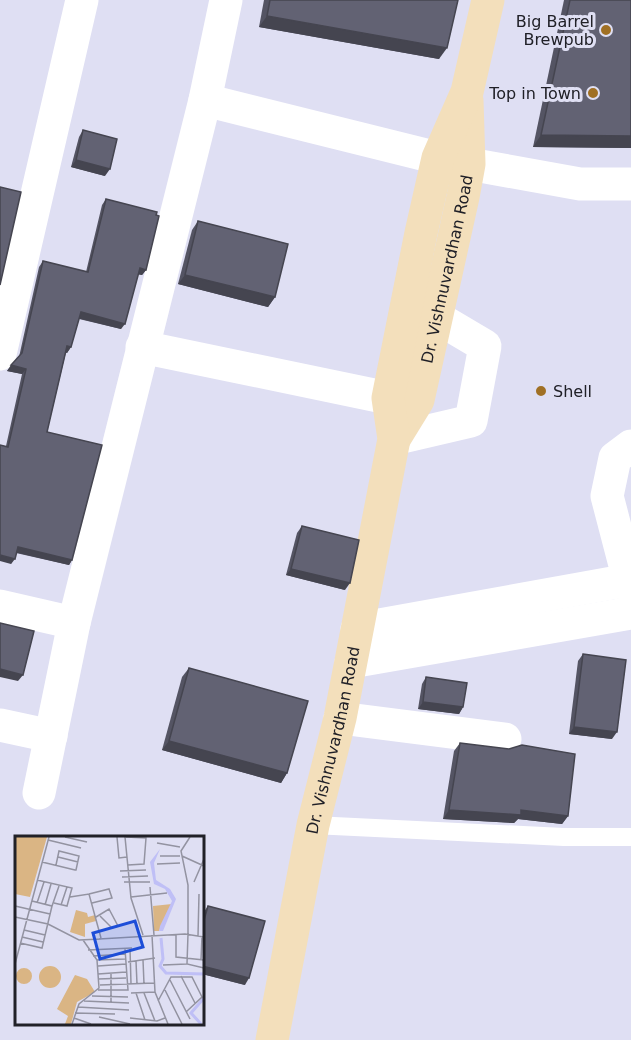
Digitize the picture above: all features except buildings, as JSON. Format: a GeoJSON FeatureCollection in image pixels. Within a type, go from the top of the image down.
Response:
{"type":"FeatureCollection","features":[{"type":"Feature","properties":{"kind":"main road","name":"Dr. Vishnuvardhan Road"},"geometry":{"type":"LineString","coordinates":[[272,1040],[313,825],[340,718],[394,440],[488,0]]}},
{"type":"Feature","properties":{"kind":"main road","name":"Dr. Vishnuvardhan Road"},"geometry":{"type":"LineString","coordinates":[[403,399],[436,317],[454,161]]}},
{"type":"Feature","properties":{"kind":"street"},"geometry":{"type":"LineString","coordinates":[[0,354],[82,0]]}},
{"type":"Feature","properties":{"kind":"street"},"geometry":{"type":"LineString","coordinates":[[39,793],[74,622],[206,100],[226,0]]}},
{"type":"Feature","properties":{"kind":"street"},"geometry":{"type":"LineString","coordinates":[[206,100],[454,161],[580,184],[631,184]]}},
{"type":"Feature","properties":{"kind":"street"},"geometry":{"type":"LineString","coordinates":[[394,440],[471,421],[485,346],[436,317]]}},
{"type":"Feature","properties":{"kind":"street"},"geometry":{"type":"LineString","coordinates":[[142,347],[403,399]]}},
{"type":"Feature","properties":{"kind":"street"},"geometry":{"type":"LineString","coordinates":[[357,629],[630,584],[607,496],[615,458],[631,446]]}},
{"type":"Feature","properties":{"kind":"street"},"geometry":{"type":"LineString","coordinates":[[0,606],[74,622]]}},
{"type":"Feature","properties":{"kind":"street"},"geometry":{"type":"LineString","coordinates":[[351,662],[631,613]]}},
{"type":"Feature","properties":{"kind":"street"},"geometry":{"type":"LineString","coordinates":[[340,718],[505,740]]}},
{"type":"Feature","properties":{"kind":"street"},"geometry":{"type":"LineString","coordinates":[[0,725],[51,736]]}},
{"type":"Feature","properties":{"kind":"lane"},"geometry":{"type":"LineString","coordinates":[[313,825],[564,837],[631,837]]}},
{"type":"Feature","properties":{"kind":"place","name":"Big Barrel Brewpub"},"geometry":{"type":"Point","coordinates":[606,30]}},
{"type":"Feature","properties":{"kind":"place","name":"Top in Town"},"geometry":{"type":"Point","coordinates":[593,93]}},
{"type":"Feature","properties":{"kind":"place","name":"Shell"},"geometry":{"type":"Point","coordinates":[541,391]}}]}
